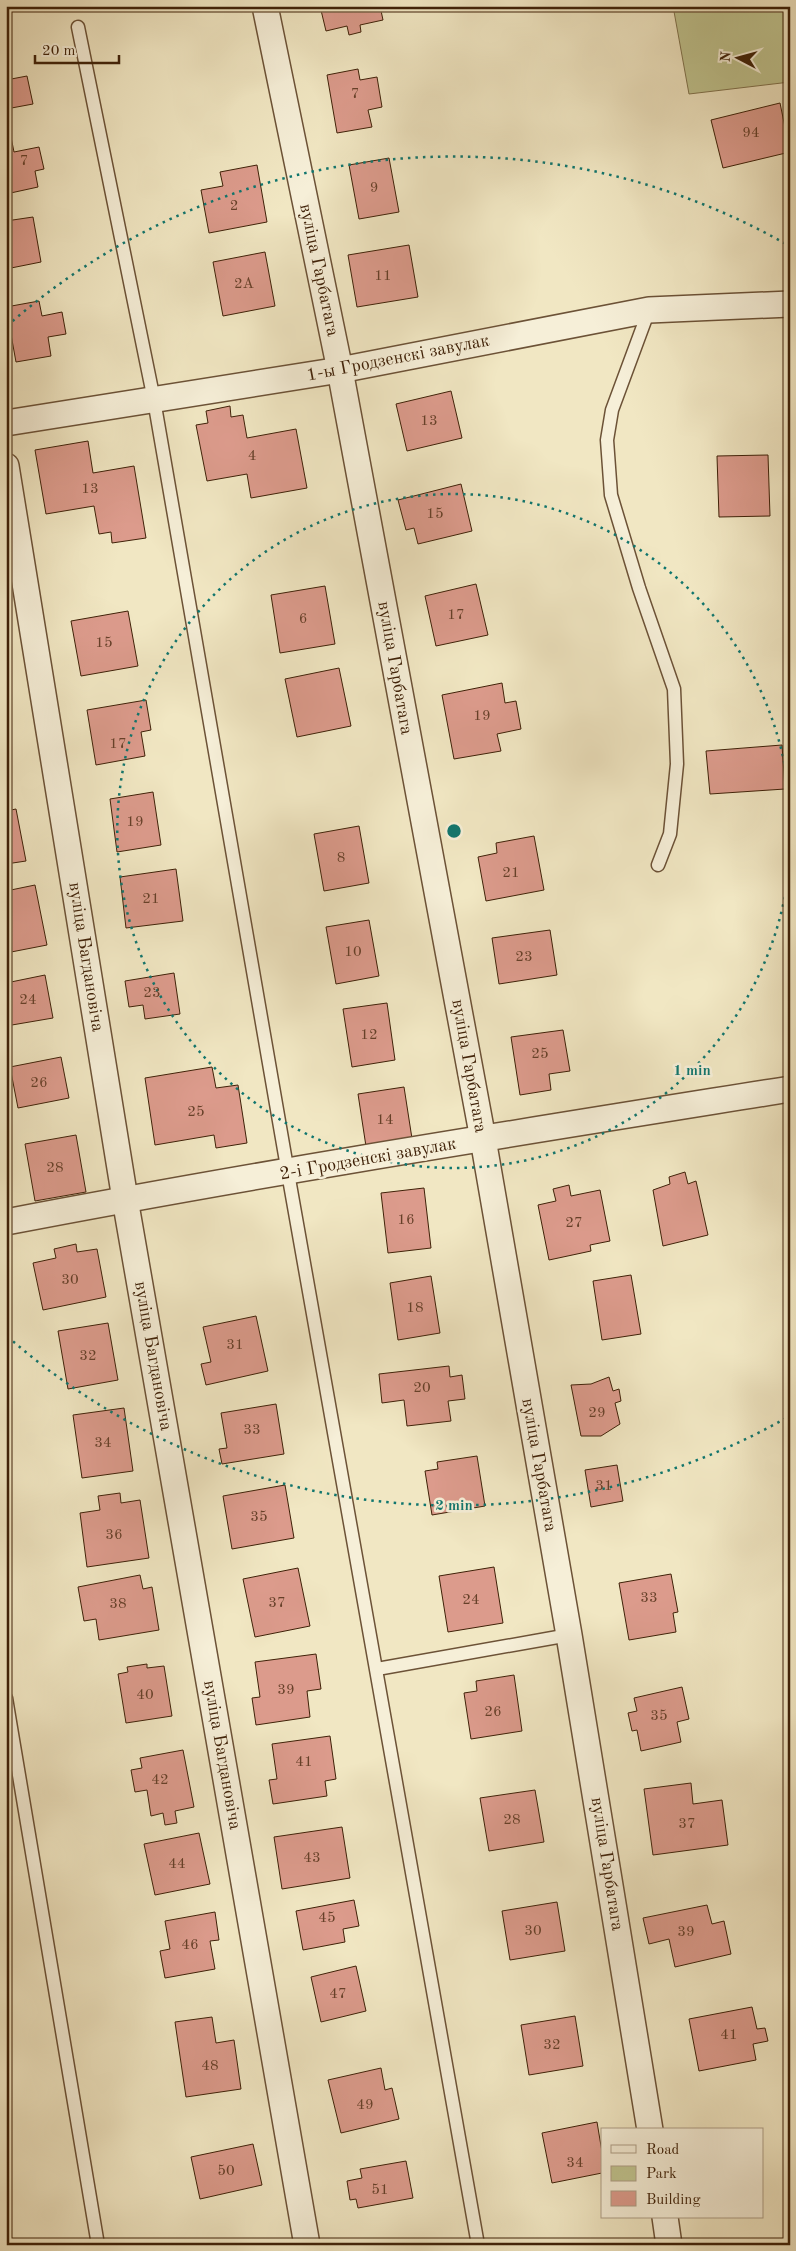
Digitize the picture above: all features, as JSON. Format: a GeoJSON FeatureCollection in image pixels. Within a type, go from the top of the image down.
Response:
{"type":"FeatureCollection","features":[{"type":"Feature","properties":{"kind":"street","name":"вуліца Гарбатага"},"geometry":{"type":"LineString","coordinates":[[264,6],[340,370],[483,1139],[569,1635],[650,2128]]}},
{"type":"Feature","properties":{"kind":"street","name":"1-ы Гродзенскі завулак"},"geometry":{"type":"LineString","coordinates":[[6,424],[340,370],[649,310],[790,304]]}},
{"type":"Feature","properties":{"kind":"street","name":"вуліца Багдановіча"},"geometry":{"type":"LineString","coordinates":[[6,466],[126,1199],[307,2245]]}},
{"type":"Feature","properties":{"kind":"street","name":"2-і Гродзенскі завулак"},"geometry":{"type":"LineString","coordinates":[[6,1222],[126,1199],[790,1089]]}},
{"type":"Feature","properties":{"kind":"street"},"geometry":{"type":"LineString","coordinates":[[665,2218],[669,2245]]}},
{"type":"Feature","properties":{"kind":"lane"},"geometry":{"type":"LineString","coordinates":[[78,27],[154,400],[288,1173],[478,2245]]}},
{"type":"Feature","properties":{"kind":"lane"},"geometry":{"type":"LineString","coordinates":[[649,310],[612,410],[607,440],[611,495],[639,588],[674,689],[677,764],[670,834],[658,864]]}},
{"type":"Feature","properties":{"kind":"lane"},"geometry":{"type":"LineString","coordinates":[[377,1669],[569,1635]]}},
{"type":"Feature","properties":{"kind":"lane"},"geometry":{"type":"LineString","coordinates":[[6,1698],[98,2245]]}},
{"type":"Feature","properties":{"kind":"green space"},"geometry":{"type":"Polygon","coordinates":[[[673,6],[790,6],[790,82],[689,94],[673,6]]]}},
{"type":"Feature","properties":{"kind":"building"},"geometry":{"type":"Polygon","coordinates":[[[320,6],[380,6],[383,20],[360,25],[361,32],[349,35],[347,26],[326,31],[320,6]]]}},
{"type":"Feature","properties":{"kind":"building"},"geometry":{"type":"Polygon","coordinates":[[[358,69],[360,80],[377,77],[382,107],[368,110],[372,127],[337,133],[327,75],[358,69]]]}},
{"type":"Feature","properties":{"kind":"building"},"geometry":{"type":"Polygon","coordinates":[[[27,76],[33,104],[6,109],[6,80],[27,76]]]}},
{"type":"Feature","properties":{"kind":"building"},"geometry":{"type":"Polygon","coordinates":[[[780,103],[790,152],[723,168],[711,120],[780,103]]]}},
{"type":"Feature","properties":{"kind":"building"},"geometry":{"type":"Polygon","coordinates":[[[11,137],[14,152],[39,147],[44,169],[35,171],[38,187],[6,194],[6,138],[11,137]]]}},
{"type":"Feature","properties":{"kind":"building"},"geometry":{"type":"Polygon","coordinates":[[[389,158],[399,212],[359,219],[349,165],[389,158]]]}},
{"type":"Feature","properties":{"kind":"building"},"geometry":{"type":"Polygon","coordinates":[[[257,165],[267,222],[209,233],[201,190],[223,186],[220,172],[257,165]]]}},
{"type":"Feature","properties":{"kind":"building"},"geometry":{"type":"Polygon","coordinates":[[[33,217],[41,262],[6,269],[6,221],[33,217]]]}},
{"type":"Feature","properties":{"kind":"building"},"geometry":{"type":"Polygon","coordinates":[[[409,245],[418,297],[357,307],[348,255],[409,245]]]}},
{"type":"Feature","properties":{"kind":"building"},"geometry":{"type":"Polygon","coordinates":[[[265,252],[275,306],[223,316],[213,262],[265,252]]]}},
{"type":"Feature","properties":{"kind":"building"},"geometry":{"type":"Polygon","coordinates":[[[39,301],[42,316],[62,312],[66,334],[48,337],[51,356],[16,362],[6,307],[39,301]]]}},
{"type":"Feature","properties":{"kind":"building"},"geometry":{"type":"Polygon","coordinates":[[[785,360],[790,360],[790,421],[785,421],[785,360]]]}},
{"type":"Feature","properties":{"kind":"building"},"geometry":{"type":"Polygon","coordinates":[[[451,391],[462,438],[407,451],[396,404],[451,391]]]}},
{"type":"Feature","properties":{"kind":"building"},"geometry":{"type":"Polygon","coordinates":[[[230,406],[231,417],[243,415],[247,438],[296,429],[307,488],[251,498],[247,474],[207,481],[196,425],[208,423],[206,411],[230,406]]]}},
{"type":"Feature","properties":{"kind":"building"},"geometry":{"type":"Polygon","coordinates":[[[88,441],[93,473],[134,466],[146,538],[112,543],[111,532],[99,534],[94,506],[46,514],[35,450],[88,441]]]}},
{"type":"Feature","properties":{"kind":"building"},"geometry":{"type":"Polygon","coordinates":[[[768,455],[770,516],[719,517],[717,456],[768,455]]]}},
{"type":"Feature","properties":{"kind":"building"},"geometry":{"type":"Polygon","coordinates":[[[461,484],[472,531],[418,544],[414,528],[406,530],[398,500],[461,484]]]}},
{"type":"Feature","properties":{"kind":"building"},"geometry":{"type":"Polygon","coordinates":[[[476,584],[488,635],[436,646],[425,596],[476,584]]]}},
{"type":"Feature","properties":{"kind":"building"},"geometry":{"type":"Polygon","coordinates":[[[325,586],[335,644],[280,653],[271,595],[325,586]]]}},
{"type":"Feature","properties":{"kind":"building"},"geometry":{"type":"Polygon","coordinates":[[[128,611],[138,666],[81,676],[71,621],[128,611]]]}},
{"type":"Feature","properties":{"kind":"building"},"geometry":{"type":"Polygon","coordinates":[[[339,668],[351,726],[297,737],[285,679],[339,668]]]}},
{"type":"Feature","properties":{"kind":"building"},"geometry":{"type":"Polygon","coordinates":[[[502,683],[505,703],[516,701],[521,729],[497,734],[501,751],[454,759],[442,695],[502,683]]]}},
{"type":"Feature","properties":{"kind":"building"},"geometry":{"type":"Polygon","coordinates":[[[146,700],[151,730],[141,732],[145,756],[96,765],[87,710],[146,700]]]}},
{"type":"Feature","properties":{"kind":"building"},"geometry":{"type":"Polygon","coordinates":[[[782,745],[785,789],[710,794],[706,751],[782,745]]]}},
{"type":"Feature","properties":{"kind":"building"},"geometry":{"type":"Polygon","coordinates":[[[153,792],[161,845],[117,852],[110,799],[153,792]]]}},
{"type":"Feature","properties":{"kind":"building"},"geometry":{"type":"Polygon","coordinates":[[[16,809],[26,861],[6,864],[6,811],[16,809]]]}},
{"type":"Feature","properties":{"kind":"building"},"geometry":{"type":"Polygon","coordinates":[[[359,826],[369,883],[324,891],[314,834],[359,826]]]}},
{"type":"Feature","properties":{"kind":"building"},"geometry":{"type":"Polygon","coordinates":[[[534,836],[544,890],[486,901],[478,857],[497,853],[496,843],[534,836]]]}},
{"type":"Feature","properties":{"kind":"building"},"geometry":{"type":"Polygon","coordinates":[[[176,869],[183,921],[126,928],[120,877],[176,869]]]}},
{"type":"Feature","properties":{"kind":"building"},"geometry":{"type":"Polygon","coordinates":[[[35,885],[47,945],[6,953],[6,891],[35,885]]]}},
{"type":"Feature","properties":{"kind":"building"},"geometry":{"type":"Polygon","coordinates":[[[369,920],[379,976],[336,984],[326,927],[369,920]]]}},
{"type":"Feature","properties":{"kind":"building"},"geometry":{"type":"Polygon","coordinates":[[[550,930],[557,975],[499,984],[492,938],[550,930]]]}},
{"type":"Feature","properties":{"kind":"building"},"geometry":{"type":"Polygon","coordinates":[[[174,973],[180,1014],[145,1019],[143,1005],[129,1007],[125,981],[174,973]]]}},
{"type":"Feature","properties":{"kind":"building"},"geometry":{"type":"Polygon","coordinates":[[[45,975],[53,1018],[6,1026],[6,983],[45,975]]]}},
{"type":"Feature","properties":{"kind":"building"},"geometry":{"type":"Polygon","coordinates":[[[387,1003],[395,1060],[352,1067],[343,1009],[387,1003]]]}},
{"type":"Feature","properties":{"kind":"building"},"geometry":{"type":"Polygon","coordinates":[[[563,1030],[570,1071],[549,1074],[551,1090],[520,1095],[511,1037],[563,1030]]]}},
{"type":"Feature","properties":{"kind":"building"},"geometry":{"type":"Polygon","coordinates":[[[61,1057],[69,1098],[18,1108],[10,1067],[61,1057]]]}},
{"type":"Feature","properties":{"kind":"building"},"geometry":{"type":"Polygon","coordinates":[[[212,1067],[216,1088],[238,1085],[247,1143],[216,1148],[214,1135],[155,1145],[145,1078],[212,1067]]]}},
{"type":"Feature","properties":{"kind":"building"},"geometry":{"type":"Polygon","coordinates":[[[404,1087],[413,1145],[367,1153],[358,1094],[404,1087]]]}},
{"type":"Feature","properties":{"kind":"building"},"geometry":{"type":"Polygon","coordinates":[[[76,1135],[86,1192],[35,1201],[25,1144],[76,1135]]]}},
{"type":"Feature","properties":{"kind":"building"},"geometry":{"type":"Polygon","coordinates":[[[685,1172],[688,1184],[696,1181],[708,1235],[663,1246],[653,1190],[670,1184],[669,1177],[685,1172]]]}},
{"type":"Feature","properties":{"kind":"building"},"geometry":{"type":"Polygon","coordinates":[[[569,1185],[571,1196],[600,1190],[610,1241],[590,1245],[591,1251],[549,1260],[538,1205],[556,1201],[553,1189],[569,1185]]]}},
{"type":"Feature","properties":{"kind":"building"},"geometry":{"type":"Polygon","coordinates":[[[424,1188],[431,1248],[388,1253],[381,1193],[424,1188]]]}},
{"type":"Feature","properties":{"kind":"building"},"geometry":{"type":"Polygon","coordinates":[[[76,1244],[77,1252],[97,1249],[106,1297],[43,1310],[33,1263],[56,1258],[54,1249],[76,1244]]]}},
{"type":"Feature","properties":{"kind":"building"},"geometry":{"type":"Polygon","coordinates":[[[631,1275],[641,1334],[602,1340],[593,1281],[631,1275]]]}},
{"type":"Feature","properties":{"kind":"building"},"geometry":{"type":"Polygon","coordinates":[[[431,1276],[440,1333],[398,1340],[390,1283],[431,1276]]]}},
{"type":"Feature","properties":{"kind":"building"},"geometry":{"type":"Polygon","coordinates":[[[256,1316],[268,1371],[206,1385],[201,1364],[211,1362],[203,1327],[256,1316]]]}},
{"type":"Feature","properties":{"kind":"building"},"geometry":{"type":"Polygon","coordinates":[[[108,1323],[118,1380],[68,1389],[58,1331],[108,1323]]]}},
{"type":"Feature","properties":{"kind":"building"},"geometry":{"type":"Polygon","coordinates":[[[449,1366],[450,1377],[462,1375],[465,1399],[448,1401],[451,1421],[407,1426],[404,1400],[382,1403],[379,1374],[449,1366]]]}},
{"type":"Feature","properties":{"kind":"building"},"geometry":{"type":"Polygon","coordinates":[[[609,1377],[613,1391],[619,1389],[621,1401],[615,1403],[620,1424],[601,1436],[581,1436],[571,1385],[591,1384],[609,1377]]]}},
{"type":"Feature","properties":{"kind":"building"},"geometry":{"type":"Polygon","coordinates":[[[276,1404],[284,1454],[222,1464],[219,1449],[227,1448],[221,1413],[276,1404]]]}},
{"type":"Feature","properties":{"kind":"building"},"geometry":{"type":"Polygon","coordinates":[[[124,1408],[133,1471],[82,1478],[73,1415],[124,1408]]]}},
{"type":"Feature","properties":{"kind":"building"},"geometry":{"type":"Polygon","coordinates":[[[477,1456],[485,1506],[432,1515],[425,1471],[438,1469],[437,1462],[477,1456]]]}},
{"type":"Feature","properties":{"kind":"building"},"geometry":{"type":"Polygon","coordinates":[[[617,1465],[623,1501],[591,1507],[585,1470],[617,1465]]]}},
{"type":"Feature","properties":{"kind":"building"},"geometry":{"type":"Polygon","coordinates":[[[285,1485],[294,1538],[232,1549],[223,1496],[285,1485]]]}},
{"type":"Feature","properties":{"kind":"building"},"geometry":{"type":"Polygon","coordinates":[[[120,1493],[121,1503],[140,1500],[149,1558],[87,1567],[80,1513],[100,1510],[98,1496],[120,1493]]]}},
{"type":"Feature","properties":{"kind":"building"},"geometry":{"type":"Polygon","coordinates":[[[494,1567],[503,1623],[448,1632],[439,1576],[494,1567]]]}},
{"type":"Feature","properties":{"kind":"building"},"geometry":{"type":"Polygon","coordinates":[[[298,1568],[310,1626],[255,1637],[243,1579],[298,1568]]]}},
{"type":"Feature","properties":{"kind":"building"},"geometry":{"type":"Polygon","coordinates":[[[671,1574],[678,1612],[673,1613],[676,1632],[629,1640],[619,1583],[671,1574]]]}},
{"type":"Feature","properties":{"kind":"building"},"geometry":{"type":"Polygon","coordinates":[[[140,1575],[143,1589],[152,1587],[159,1630],[99,1640],[96,1619],[84,1621],[78,1587],[140,1575]]]}},
{"type":"Feature","properties":{"kind":"building"},"geometry":{"type":"Polygon","coordinates":[[[316,1654],[321,1689],[307,1691],[310,1717],[256,1725],[252,1698],[260,1697],[255,1662],[316,1654]]]}},
{"type":"Feature","properties":{"kind":"building"},"geometry":{"type":"Polygon","coordinates":[[[147,1664],[147,1668],[164,1666],[172,1716],[126,1723],[118,1674],[128,1672],[127,1667],[147,1664]]]}},
{"type":"Feature","properties":{"kind":"building"},"geometry":{"type":"Polygon","coordinates":[[[514,1675],[522,1731],[471,1739],[464,1693],[477,1691],[476,1681],[514,1675]]]}},
{"type":"Feature","properties":{"kind":"building"},"geometry":{"type":"Polygon","coordinates":[[[682,1687],[689,1719],[677,1722],[681,1742],[641,1751],[637,1730],[632,1731],[628,1713],[637,1711],[634,1698],[682,1687]]]}},
{"type":"Feature","properties":{"kind":"building"},"geometry":{"type":"Polygon","coordinates":[[[330,1736],[336,1779],[325,1781],[327,1796],[273,1804],[269,1780],[277,1779],[272,1744],[330,1736]]]}},
{"type":"Feature","properties":{"kind":"building"},"geometry":{"type":"Polygon","coordinates":[[[183,1750],[194,1807],[175,1811],[177,1823],[165,1825],[163,1813],[151,1816],[147,1790],[135,1792],[131,1770],[142,1768],[140,1758],[183,1750]]]}},
{"type":"Feature","properties":{"kind":"building"},"geometry":{"type":"Polygon","coordinates":[[[691,1783],[693,1804],[722,1800],[728,1845],[653,1855],[644,1789],[691,1783]]]}},
{"type":"Feature","properties":{"kind":"building"},"geometry":{"type":"Polygon","coordinates":[[[535,1790],[544,1842],[489,1851],[480,1798],[535,1790]]]}},
{"type":"Feature","properties":{"kind":"building"},"geometry":{"type":"Polygon","coordinates":[[[342,1827],[350,1878],[282,1889],[274,1837],[342,1827]]]}},
{"type":"Feature","properties":{"kind":"building"},"geometry":{"type":"Polygon","coordinates":[[[199,1833],[210,1884],[155,1895],[144,1844],[199,1833]]]}},
{"type":"Feature","properties":{"kind":"building"},"geometry":{"type":"Polygon","coordinates":[[[354,1900],[359,1926],[343,1929],[345,1942],[303,1950],[296,1911],[354,1900]]]}},
{"type":"Feature","properties":{"kind":"building"},"geometry":{"type":"Polygon","coordinates":[[[557,1902],[565,1951],[510,1960],[502,1911],[557,1902]]]}},
{"type":"Feature","properties":{"kind":"building"},"geometry":{"type":"Polygon","coordinates":[[[707,1905],[712,1924],[724,1921],[731,1954],[675,1967],[669,1939],[649,1944],[643,1918],[707,1905]]]}},
{"type":"Feature","properties":{"kind":"building"},"geometry":{"type":"Polygon","coordinates":[[[215,1912],[219,1940],[210,1941],[215,1969],[165,1978],[160,1951],[170,1949],[165,1921],[215,1912]]]}},
{"type":"Feature","properties":{"kind":"building"},"geometry":{"type":"Polygon","coordinates":[[[356,1966],[366,2011],[321,2022],[311,1977],[356,1966]]]}},
{"type":"Feature","properties":{"kind":"building"},"geometry":{"type":"Polygon","coordinates":[[[752,2007],[757,2029],[765,2028],[768,2041],[753,2044],[756,2060],[699,2071],[689,2019],[752,2007]]]}},
{"type":"Feature","properties":{"kind":"building"},"geometry":{"type":"Polygon","coordinates":[[[575,2016],[583,2066],[529,2075],[521,2025],[575,2016]]]}},
{"type":"Feature","properties":{"kind":"building"},"geometry":{"type":"Polygon","coordinates":[[[212,2017],[216,2043],[234,2040],[241,2089],[186,2097],[175,2022],[212,2017]]]}},
{"type":"Feature","properties":{"kind":"building"},"geometry":{"type":"Polygon","coordinates":[[[381,2068],[385,2090],[392,2088],[399,2119],[341,2133],[328,2080],[381,2068]]]}},
{"type":"Feature","properties":{"kind":"building"},"geometry":{"type":"Polygon","coordinates":[[[597,2122],[601,2146],[601,2173],[552,2183],[542,2133],[597,2122]]]}},
{"type":"Feature","properties":{"kind":"building"},"geometry":{"type":"Polygon","coordinates":[[[253,2144],[262,2185],[200,2199],[191,2157],[253,2144]]]}},
{"type":"Feature","properties":{"kind":"building"},"geometry":{"type":"Polygon","coordinates":[[[406,2161],[413,2198],[358,2208],[356,2199],[350,2200],[347,2181],[362,2178],[360,2169],[406,2161]]]}}]}
